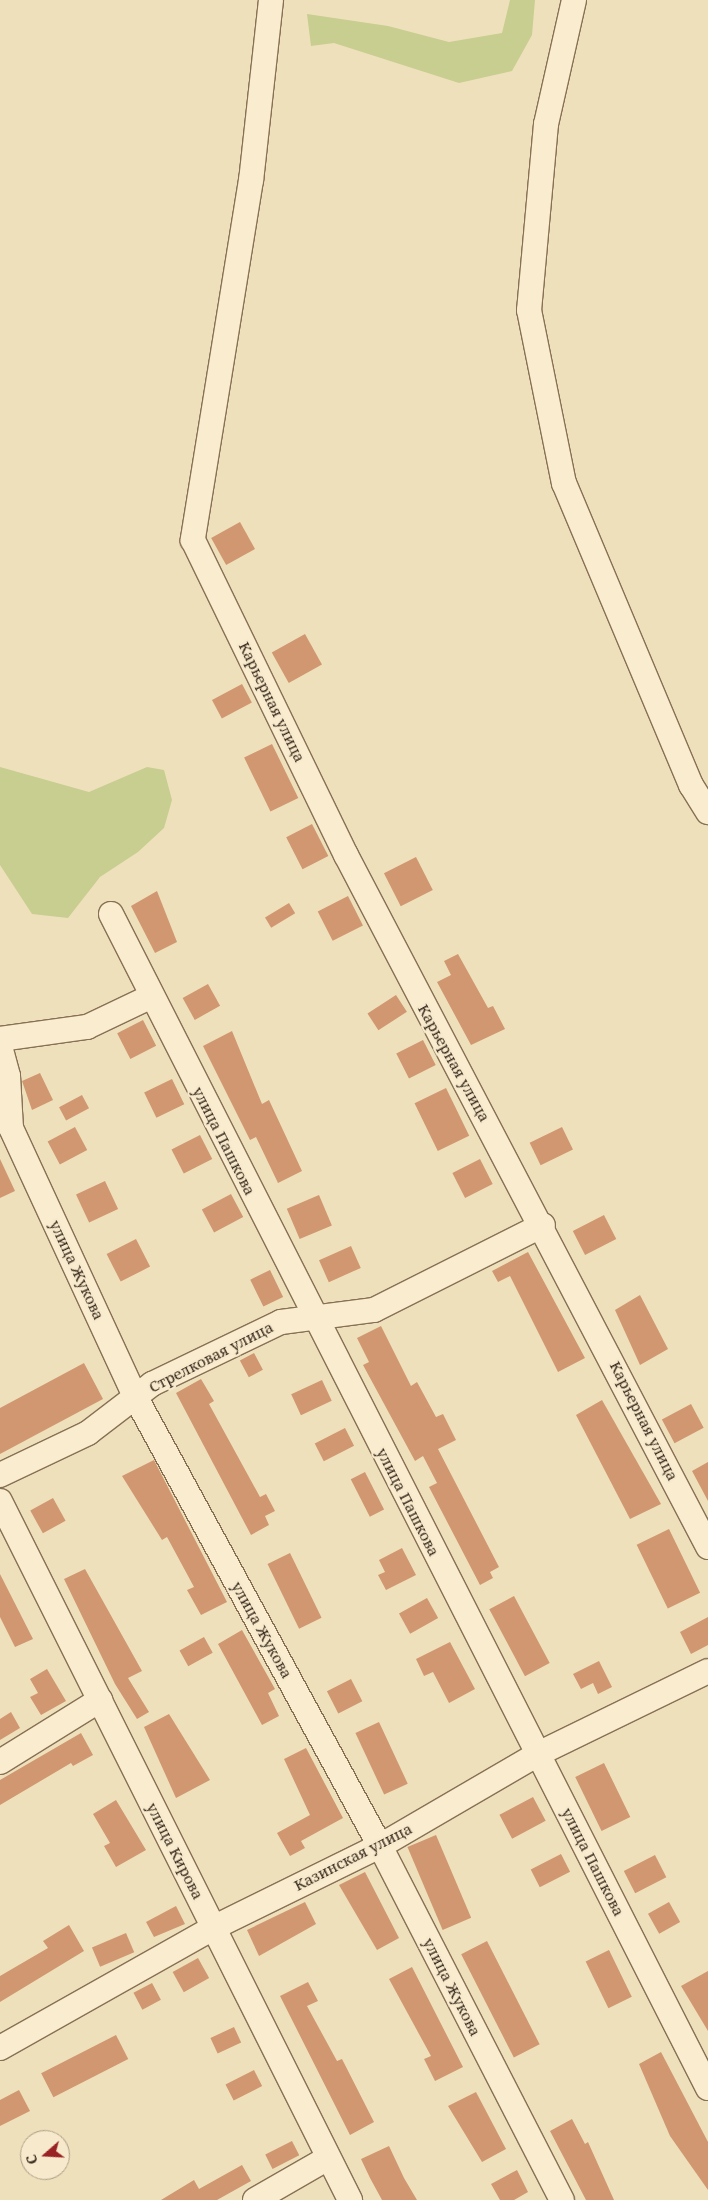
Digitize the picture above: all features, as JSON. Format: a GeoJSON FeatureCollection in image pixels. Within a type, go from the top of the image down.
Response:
{"type":"FeatureCollection","features":[{"type":"Feature","properties":{"kind":"street","name":"Карьерная улица"},"geometry":{"type":"LineString","coordinates":[[271,0],[252,171],[193,540],[354,872],[543,1225],[708,1546]]}},
{"type":"Feature","properties":{"kind":"street"},"geometry":{"type":"LineString","coordinates":[[574,0],[546,124],[529,310],[564,483],[691,785],[708,812]]}},
{"type":"Feature","properties":{"kind":"street","name":"улица Пашкова"},"geometry":{"type":"LineString","coordinates":[[111,914],[315,1320],[708,2088]]}},
{"type":"Feature","properties":{"kind":"street"},"geometry":{"type":"LineString","coordinates":[[0,1039],[87,1027],[152,996]]}},
{"type":"Feature","properties":{"kind":"street","name":"улица Жукова"},"geometry":{"type":"LineString","coordinates":[[0,1046],[8,1076],[11,1128],[136,1398],[380,1846],[562,2200]]}},
{"type":"Feature","properties":{"kind":"street","name":"Стрелковая улица"},"geometry":{"type":"LineString","coordinates":[[0,1475],[88,1433],[152,1384],[281,1322],[315,1320],[374,1310],[543,1225]]}},
{"type":"Feature","properties":{"kind":"street","name":"улица Кирова"},"geometry":{"type":"LineString","coordinates":[[0,1501],[350,2200]]}},
{"type":"Feature","properties":{"kind":"street","name":"Казинская улица"},"geometry":{"type":"LineString","coordinates":[[0,2048],[213,1928],[380,1846],[538,1754],[708,1671]]}},
{"type":"Feature","properties":{"kind":"street"},"geometry":{"type":"LineString","coordinates":[[0,1762],[100,1700]]}},
{"type":"Feature","properties":{"kind":"street"},"geometry":{"type":"LineString","coordinates":[[255,2200],[328,2158]]}},
{"type":"Feature","properties":{"kind":"green space"},"geometry":{"type":"Polygon","coordinates":[[[510,0],[535,0],[532,35],[512,71],[459,83],[334,43],[311,46],[307,14],[388,26],[449,42],[502,33],[510,0]]]}},
{"type":"Feature","properties":{"kind":"green space"},"geometry":{"type":"Polygon","coordinates":[[[0,767],[89,792],[147,767],[164,770],[172,800],[164,828],[138,852],[100,877],[68,918],[32,914],[0,865],[0,767]]]}},
{"type":"Feature","properties":{"kind":"building"},"geometry":{"type":"Polygon","coordinates":[[[240,522],[255,549],[226,565],[211,538],[240,522]]]}},
{"type":"Feature","properties":{"kind":"building"},"geometry":{"type":"Polygon","coordinates":[[[305,634],[322,665],[289,683],[272,652],[305,634]]]}},
{"type":"Feature","properties":{"kind":"building"},"geometry":{"type":"Polygon","coordinates":[[[242,684],[252,703],[222,719],[212,700],[242,684]]]}},
{"type":"Feature","properties":{"kind":"building"},"geometry":{"type":"Polygon","coordinates":[[[272,744],[298,798],[270,812],[244,758],[272,744]]]}},
{"type":"Feature","properties":{"kind":"building"},"geometry":{"type":"Polygon","coordinates":[[[312,824],[328,856],[303,869],[286,837],[312,824]]]}},
{"type":"Feature","properties":{"kind":"building"},"geometry":{"type":"Polygon","coordinates":[[[416,857],[433,890],[401,906],[384,873],[416,857]]]}},
{"type":"Feature","properties":{"kind":"building"},"geometry":{"type":"Polygon","coordinates":[[[157,891],[177,942],[155,953],[131,906],[157,891]]]}},
{"type":"Feature","properties":{"kind":"building"},"geometry":{"type":"Polygon","coordinates":[[[348,896],[363,925],[333,941],[318,911],[348,896]]]}},
{"type":"Feature","properties":{"kind":"building"},"geometry":{"type":"Polygon","coordinates":[[[289,903],[295,913],[271,928],[265,917],[289,903]]]}},
{"type":"Feature","properties":{"kind":"building"},"geometry":{"type":"Polygon","coordinates":[[[458,954],[488,1008],[493,1006],[505,1029],[471,1045],[437,982],[451,975],[444,961],[458,954]]]}},
{"type":"Feature","properties":{"kind":"building"},"geometry":{"type":"Polygon","coordinates":[[[208,984],[220,1006],[195,1020],[183,998],[208,984]]]}},
{"type":"Feature","properties":{"kind":"building"},"geometry":{"type":"Polygon","coordinates":[[[396,995],[407,1012],[378,1030],[367,1014],[396,995]]]}},
{"type":"Feature","properties":{"kind":"building"},"geometry":{"type":"Polygon","coordinates":[[[143,1020],[156,1046],[130,1059],[117,1033],[143,1020]]]}},
{"type":"Feature","properties":{"kind":"building"},"geometry":{"type":"Polygon","coordinates":[[[232,1031],[262,1104],[269,1100],[302,1171],[278,1183],[256,1137],[250,1140],[203,1046],[232,1031]]]}},
{"type":"Feature","properties":{"kind":"building"},"geometry":{"type":"Polygon","coordinates":[[[423,1040],[436,1065],[409,1079],[396,1054],[423,1040]]]}},
{"type":"Feature","properties":{"kind":"building"},"geometry":{"type":"Polygon","coordinates":[[[40,1073],[53,1100],[32,1110],[22,1081],[40,1073]]]}},
{"type":"Feature","properties":{"kind":"building"},"geometry":{"type":"Polygon","coordinates":[[[172,1079],[184,1104],[156,1118],[144,1093],[172,1079]]]}},
{"type":"Feature","properties":{"kind":"building"},"geometry":{"type":"Polygon","coordinates":[[[446,1088],[469,1136],[438,1151],[415,1103],[446,1088]]]}},
{"type":"Feature","properties":{"kind":"building"},"geometry":{"type":"Polygon","coordinates":[[[82,1095],[89,1108],[66,1120],[59,1107],[82,1095]]]}},
{"type":"Feature","properties":{"kind":"building"},"geometry":{"type":"Polygon","coordinates":[[[75,1127],[87,1150],[60,1165],[48,1142],[75,1127]]]}},
{"type":"Feature","properties":{"kind":"building"},"geometry":{"type":"Polygon","coordinates":[[[562,1127],[573,1149],[541,1165],[530,1143],[562,1127]]]}},
{"type":"Feature","properties":{"kind":"building"},"geometry":{"type":"Polygon","coordinates":[[[200,1135],[212,1159],[184,1174],[171,1150],[200,1135]]]}},
{"type":"Feature","properties":{"kind":"building"},"geometry":{"type":"Polygon","coordinates":[[[0,1159],[15,1191],[0,1198],[0,1159]]]}},
{"type":"Feature","properties":{"kind":"building"},"geometry":{"type":"Polygon","coordinates":[[[480,1159],[493,1184],[465,1198],[452,1173],[480,1159]]]}},
{"type":"Feature","properties":{"kind":"building"},"geometry":{"type":"Polygon","coordinates":[[[105,1181],[118,1209],[89,1223],[76,1195],[105,1181]]]}},
{"type":"Feature","properties":{"kind":"building"},"geometry":{"type":"Polygon","coordinates":[[[231,1194],[243,1217],[214,1232],[202,1209],[231,1194]]]}},
{"type":"Feature","properties":{"kind":"building"},"geometry":{"type":"Polygon","coordinates":[[[319,1195],[332,1225],[300,1239],[287,1209],[319,1195]]]}},
{"type":"Feature","properties":{"kind":"building"},"geometry":{"type":"Polygon","coordinates":[[[604,1215],[616,1239],[585,1255],[573,1231],[604,1215]]]}},
{"type":"Feature","properties":{"kind":"building"},"geometry":{"type":"Polygon","coordinates":[[[136,1239],[150,1267],[121,1282],[107,1254],[136,1239]]]}},
{"type":"Feature","properties":{"kind":"building"},"geometry":{"type":"Polygon","coordinates":[[[351,1246],[361,1268],[329,1282],[319,1260],[351,1246]]]}},
{"type":"Feature","properties":{"kind":"building"},"geometry":{"type":"Polygon","coordinates":[[[528,1252],[585,1358],[558,1372],[510,1276],[498,1282],[492,1271],[528,1252]]]}},
{"type":"Feature","properties":{"kind":"building"},"geometry":{"type":"Polygon","coordinates":[[[270,1270],[283,1297],[263,1307],[250,1280],[270,1270]]]}},
{"type":"Feature","properties":{"kind":"building"},"geometry":{"type":"Polygon","coordinates":[[[640,1295],[668,1349],[640,1365],[615,1310],[640,1295]]]}},
{"type":"Feature","properties":{"kind":"building"},"geometry":{"type":"Polygon","coordinates":[[[381,1326],[411,1386],[417,1382],[436,1417],[443,1414],[456,1440],[438,1449],[499,1567],[490,1572],[493,1578],[480,1585],[429,1487],[437,1483],[423,1456],[415,1461],[363,1365],[369,1362],[357,1338],[381,1326]]]}},
{"type":"Feature","properties":{"kind":"building"},"geometry":{"type":"Polygon","coordinates":[[[254,1353],[263,1370],[249,1377],[240,1361],[254,1353]]]}},
{"type":"Feature","properties":{"kind":"building"},"geometry":{"type":"Polygon","coordinates":[[[84,1363],[103,1399],[0,1454],[0,1408],[84,1363]]]}},
{"type":"Feature","properties":{"kind":"building"},"geometry":{"type":"Polygon","coordinates":[[[201,1379],[214,1401],[209,1404],[260,1497],[266,1494],[275,1511],[265,1516],[269,1525],[251,1535],[176,1393],[201,1379]]]}},
{"type":"Feature","properties":{"kind":"building"},"geometry":{"type":"Polygon","coordinates":[[[322,1380],[332,1401],[301,1415],[291,1394],[322,1380]]]}},
{"type":"Feature","properties":{"kind":"building"},"geometry":{"type":"Polygon","coordinates":[[[602,1400],[661,1504],[630,1519],[576,1415],[602,1400]]]}},
{"type":"Feature","properties":{"kind":"building"},"geometry":{"type":"Polygon","coordinates":[[[691,1404],[704,1428],[675,1443],[662,1419],[691,1404]]]}},
{"type":"Feature","properties":{"kind":"building"},"geometry":{"type":"Polygon","coordinates":[[[345,1428],[354,1446],[324,1461],[315,1443],[345,1428]]]}},
{"type":"Feature","properties":{"kind":"building"},"geometry":{"type":"Polygon","coordinates":[[[154,1460],[227,1602],[201,1615],[187,1590],[194,1587],[167,1537],[162,1540],[122,1476],[154,1460]]]}},
{"type":"Feature","properties":{"kind":"building"},"geometry":{"type":"Polygon","coordinates":[[[708,1462],[708,1501],[692,1471],[708,1462]]]}},
{"type":"Feature","properties":{"kind":"building"},"geometry":{"type":"Polygon","coordinates":[[[365,1472],[384,1509],[370,1517],[351,1479],[365,1472]]]}},
{"type":"Feature","properties":{"kind":"building"},"geometry":{"type":"Polygon","coordinates":[[[53,1498],[66,1521],[43,1533],[30,1511],[53,1498]]]}},
{"type":"Feature","properties":{"kind":"building"},"geometry":{"type":"Polygon","coordinates":[[[669,1529],[700,1593],[668,1609],[637,1545],[669,1529]]]}},
{"type":"Feature","properties":{"kind":"building"},"geometry":{"type":"Polygon","coordinates":[[[402,1548],[416,1575],[386,1590],[378,1575],[385,1572],[379,1560],[402,1548]]]}},
{"type":"Feature","properties":{"kind":"building"},"geometry":{"type":"Polygon","coordinates":[[[290,1553],[322,1618],[299,1629],[268,1564],[290,1553]]]}},
{"type":"Feature","properties":{"kind":"building"},"geometry":{"type":"Polygon","coordinates":[[[85,1569],[142,1671],[128,1678],[149,1712],[137,1719],[115,1684],[64,1579],[85,1569]]]}},
{"type":"Feature","properties":{"kind":"building"},"geometry":{"type":"Polygon","coordinates":[[[0,1574],[33,1639],[15,1647],[0,1617],[0,1574]]]}},
{"type":"Feature","properties":{"kind":"building"},"geometry":{"type":"Polygon","coordinates":[[[514,1596],[550,1663],[525,1676],[489,1609],[514,1596]]]}},
{"type":"Feature","properties":{"kind":"building"},"geometry":{"type":"Polygon","coordinates":[[[427,1598],[438,1618],[410,1634],[399,1614],[427,1598]]]}},
{"type":"Feature","properties":{"kind":"building"},"geometry":{"type":"Polygon","coordinates":[[[708,1617],[708,1645],[691,1654],[680,1632],[708,1617]]]}},
{"type":"Feature","properties":{"kind":"building"},"geometry":{"type":"Polygon","coordinates":[[[242,1630],[275,1689],[268,1693],[279,1716],[262,1725],[218,1644],[242,1630]]]}},
{"type":"Feature","properties":{"kind":"building"},"geometry":{"type":"Polygon","coordinates":[[[204,1637],[213,1653],[188,1666],[180,1651],[204,1637]]]}},
{"type":"Feature","properties":{"kind":"building"},"geometry":{"type":"Polygon","coordinates":[[[450,1642],[475,1689],[449,1703],[433,1672],[424,1676],[416,1659],[450,1642]]]}},
{"type":"Feature","properties":{"kind":"building"},"geometry":{"type":"Polygon","coordinates":[[[599,1661],[612,1687],[598,1694],[593,1683],[581,1689],[573,1674],[599,1661]]]}},
{"type":"Feature","properties":{"kind":"building"},"geometry":{"type":"Polygon","coordinates":[[[47,1669],[66,1701],[41,1715],[30,1697],[38,1693],[30,1679],[47,1669]]]}},
{"type":"Feature","properties":{"kind":"building"},"geometry":{"type":"Polygon","coordinates":[[[351,1679],[362,1701],[338,1714],[327,1691],[351,1679]]]}},
{"type":"Feature","properties":{"kind":"building"},"geometry":{"type":"Polygon","coordinates":[[[11,1712],[20,1728],[0,1740],[0,1719],[11,1712]]]}},
{"type":"Feature","properties":{"kind":"building"},"geometry":{"type":"Polygon","coordinates":[[[169,1714],[210,1780],[176,1798],[144,1727],[169,1714]]]}},
{"type":"Feature","properties":{"kind":"building"},"geometry":{"type":"Polygon","coordinates":[[[379,1722],[408,1784],[384,1795],[355,1733],[379,1722]]]}},
{"type":"Feature","properties":{"kind":"building"},"geometry":{"type":"Polygon","coordinates":[[[81,1733],[93,1755],[73,1766],[71,1763],[0,1805],[0,1780],[81,1733]]]}},
{"type":"Feature","properties":{"kind":"building"},"geometry":{"type":"Polygon","coordinates":[[[306,1748],[343,1818],[301,1841],[305,1848],[290,1856],[277,1833],[310,1815],[284,1759],[306,1748]]]}},
{"type":"Feature","properties":{"kind":"building"},"geometry":{"type":"Polygon","coordinates":[[[604,1763],[630,1817],[602,1831],[575,1777],[604,1763]]]}},
{"type":"Feature","properties":{"kind":"building"},"geometry":{"type":"Polygon","coordinates":[[[533,1797],[546,1821],[512,1839],[499,1815],[533,1797]]]}},
{"type":"Feature","properties":{"kind":"building"},"geometry":{"type":"Polygon","coordinates":[[[116,1800],[146,1850],[116,1867],[104,1846],[110,1843],[93,1814],[116,1800]]]}},
{"type":"Feature","properties":{"kind":"building"},"geometry":{"type":"Polygon","coordinates":[[[436,1835],[471,1918],[443,1930],[407,1847],[436,1835]]]}},
{"type":"Feature","properties":{"kind":"building"},"geometry":{"type":"Polygon","coordinates":[[[561,1854],[570,1872],[540,1887],[531,1869],[561,1854]]]}},
{"type":"Feature","properties":{"kind":"building"},"geometry":{"type":"Polygon","coordinates":[[[655,1855],[666,1877],[635,1893],[624,1871],[655,1855]]]}},
{"type":"Feature","properties":{"kind":"building"},"geometry":{"type":"Polygon","coordinates":[[[365,1872],[399,1938],[377,1950],[339,1885],[365,1872]]]}},
{"type":"Feature","properties":{"kind":"building"},"geometry":{"type":"Polygon","coordinates":[[[305,1902],[316,1924],[259,1956],[247,1930],[305,1902]]]}},
{"type":"Feature","properties":{"kind":"building"},"geometry":{"type":"Polygon","coordinates":[[[669,1902],[680,1922],[659,1934],[648,1914],[669,1902]]]}},
{"type":"Feature","properties":{"kind":"building"},"geometry":{"type":"Polygon","coordinates":[[[176,1906],[185,1924],[154,1937],[146,1922],[176,1906]]]}},
{"type":"Feature","properties":{"kind":"building"},"geometry":{"type":"Polygon","coordinates":[[[69,1925],[84,1951],[0,2002],[0,1976],[48,1948],[43,1941],[69,1925]]]}},
{"type":"Feature","properties":{"kind":"building"},"geometry":{"type":"Polygon","coordinates":[[[126,1933],[134,1952],[100,1967],[92,1947],[126,1933]]]}},
{"type":"Feature","properties":{"kind":"building"},"geometry":{"type":"Polygon","coordinates":[[[487,1941],[540,2044],[514,2058],[461,1954],[487,1941]]]}},
{"type":"Feature","properties":{"kind":"building"},"geometry":{"type":"Polygon","coordinates":[[[609,1950],[632,1997],[608,2008],[586,1961],[609,1950]]]}},
{"type":"Feature","properties":{"kind":"building"},"geometry":{"type":"Polygon","coordinates":[[[198,1958],[209,1978],[184,1992],[173,1972],[198,1958]]]}},
{"type":"Feature","properties":{"kind":"building"},"geometry":{"type":"Polygon","coordinates":[[[412,1967],[463,2067],[435,2081],[424,2059],[431,2056],[389,1979],[412,1967]]]}},
{"type":"Feature","properties":{"kind":"building"},"geometry":{"type":"Polygon","coordinates":[[[708,1971],[708,2031],[681,1986],[708,1971]]]}},
{"type":"Feature","properties":{"kind":"building"},"geometry":{"type":"Polygon","coordinates":[[[308,1982],[318,2001],[307,2006],[337,2061],[342,2059],[374,2122],[350,2135],[280,1996],[308,1982]]]}},
{"type":"Feature","properties":{"kind":"building"},"geometry":{"type":"Polygon","coordinates":[[[152,1983],[161,2000],[142,2010],[133,1993],[152,1983]]]}},
{"type":"Feature","properties":{"kind":"building"},"geometry":{"type":"Polygon","coordinates":[[[234,2027],[241,2042],[218,2053],[210,2038],[234,2027]]]}},
{"type":"Feature","properties":{"kind":"building"},"geometry":{"type":"Polygon","coordinates":[[[116,2035],[128,2059],[53,2097],[41,2073],[116,2035]]]}},
{"type":"Feature","properties":{"kind":"building"},"geometry":{"type":"Polygon","coordinates":[[[661,2052],[708,2142],[708,2190],[670,2136],[639,2064],[661,2052]]]}},
{"type":"Feature","properties":{"kind":"building"},"geometry":{"type":"Polygon","coordinates":[[[254,2070],[262,2086],[234,2101],[225,2085],[254,2070]]]}},
{"type":"Feature","properties":{"kind":"building"},"geometry":{"type":"Polygon","coordinates":[[[19,2090],[30,2111],[0,2126],[0,2100],[19,2090]]]}},
{"type":"Feature","properties":{"kind":"building"},"geometry":{"type":"Polygon","coordinates":[[[476,2092],[506,2149],[482,2162],[448,2106],[476,2092]]]}},
{"type":"Feature","properties":{"kind":"building"},"geometry":{"type":"Polygon","coordinates":[[[572,2119],[585,2144],[588,2142],[614,2200],[586,2200],[550,2131],[572,2119]]]}},
{"type":"Feature","properties":{"kind":"building"},"geometry":{"type":"Polygon","coordinates":[[[292,2141],[299,2155],[273,2169],[265,2155],[292,2141]]]}},
{"type":"Feature","properties":{"kind":"building"},"geometry":{"type":"Polygon","coordinates":[[[389,2146],[417,2200],[382,2200],[370,2178],[361,2159],[389,2146]]]}},
{"type":"Feature","properties":{"kind":"building"},"geometry":{"type":"Polygon","coordinates":[[[242,2165],[251,2181],[217,2200],[161,2200],[194,2180],[199,2189],[242,2165]]]}},
{"type":"Feature","properties":{"kind":"building"},"geometry":{"type":"Polygon","coordinates":[[[517,2170],[528,2192],[514,2200],[500,2200],[491,2184],[517,2170]]]}}]}
